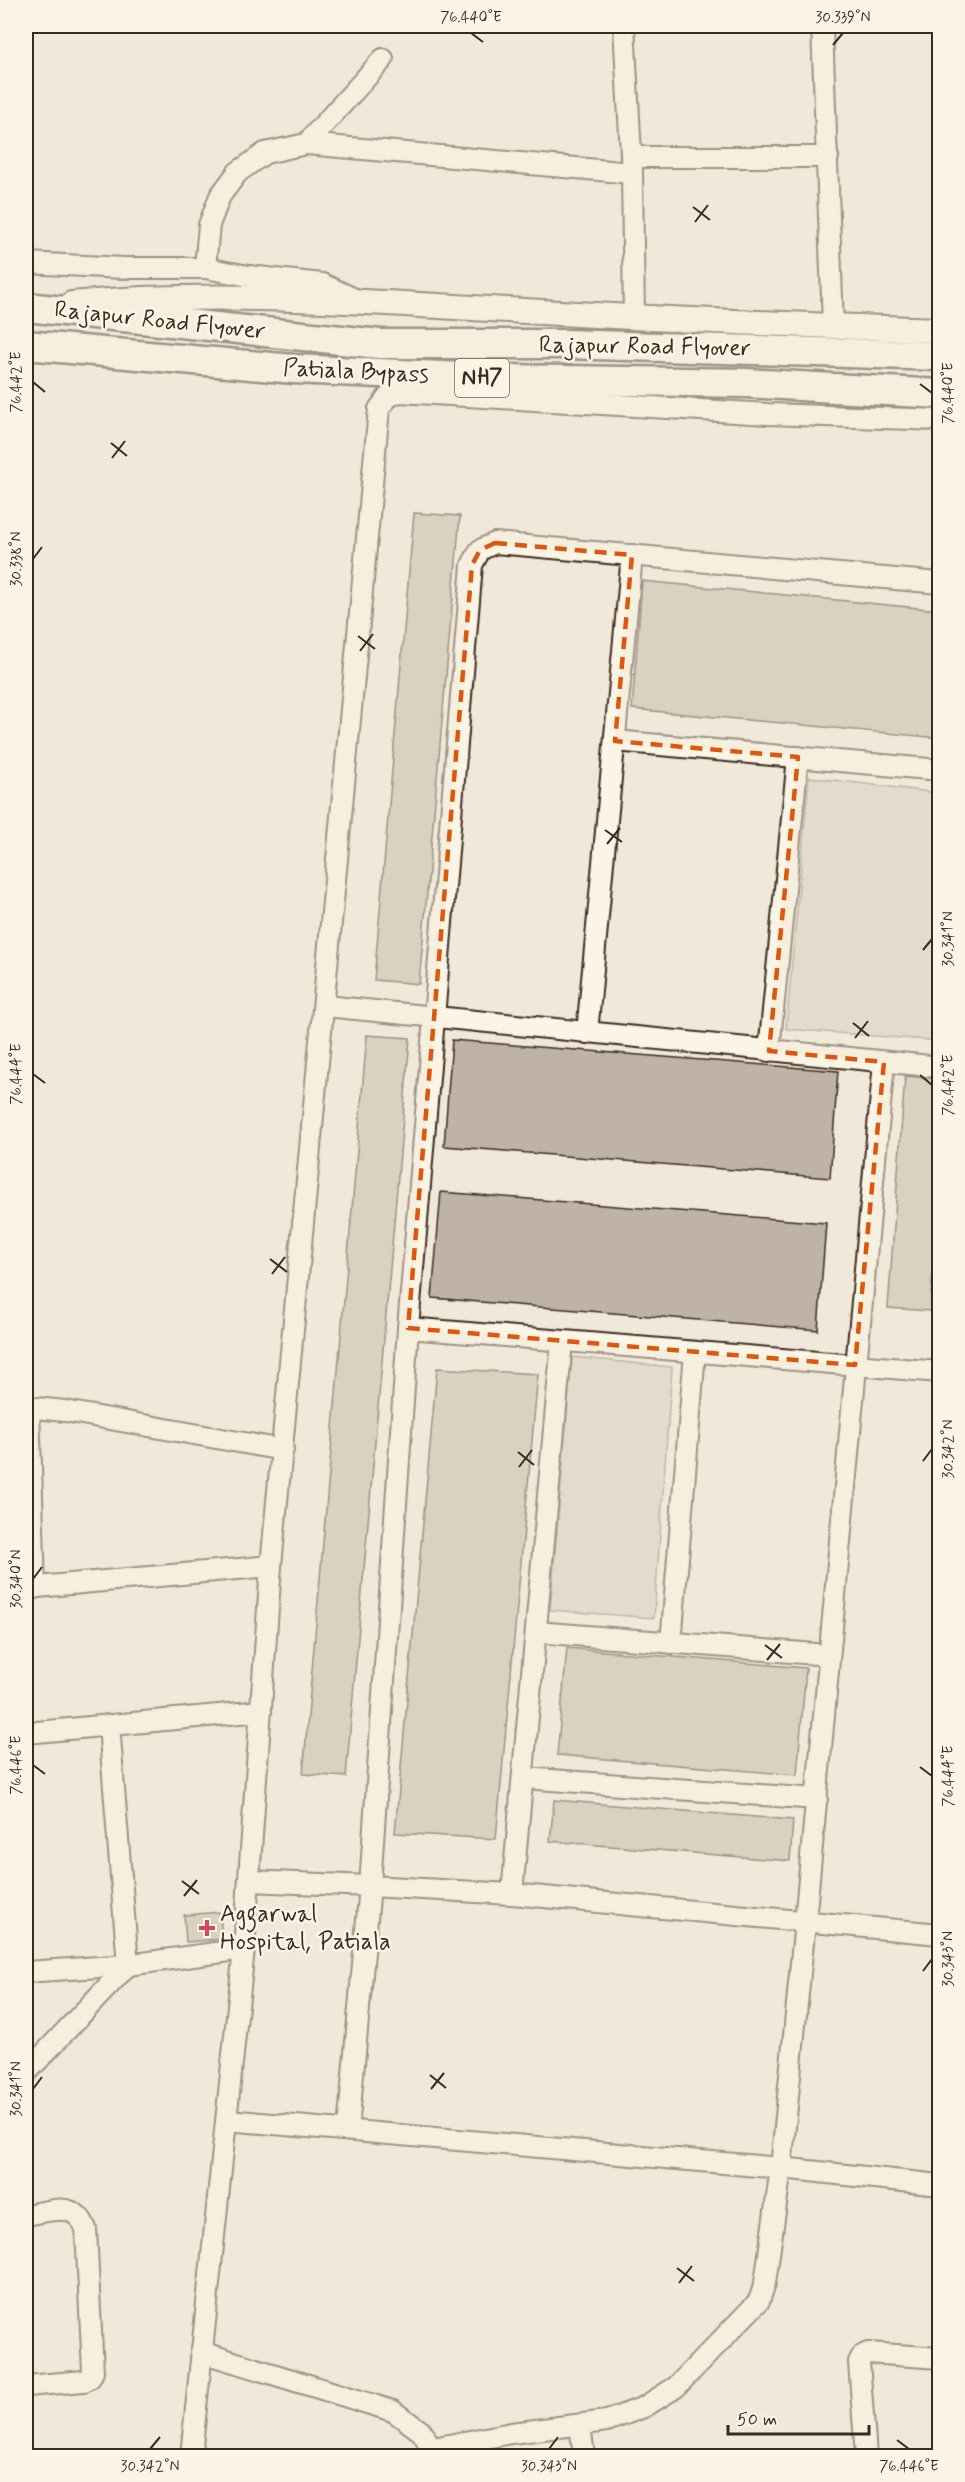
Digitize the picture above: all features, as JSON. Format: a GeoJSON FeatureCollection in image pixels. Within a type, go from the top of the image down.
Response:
{"type":"FeatureCollection","features":[{"type":"Feature","properties":{"kind":"highway","name":"Rajapur Road Flyover"},"geometry":{"type":"LineString","coordinates":[[27,308],[380,344],[564,344],[939,356]]}},
{"type":"Feature","properties":{"kind":"highway","name":"Patiala Bypass"},"geometry":{"type":"LineString","coordinates":[[26,345],[294,369],[505,379],[746,383],[939,394]]}},
{"type":"Feature","properties":{"kind":"main road"},"geometry":{"type":"LineString","coordinates":[[27,308],[142,297],[290,298],[634,318],[939,330]]}},
{"type":"Feature","properties":{"kind":"street"},"geometry":{"type":"LineString","coordinates":[[624,26],[632,165],[634,318]]}},
{"type":"Feature","properties":{"kind":"street"},"geometry":{"type":"LineString","coordinates":[[822,26],[833,326]]}},
{"type":"Feature","properties":{"kind":"street"},"geometry":{"type":"LineString","coordinates":[[306,144],[383,59]]}},
{"type":"Feature","properties":{"kind":"street"},"geometry":{"type":"LineString","coordinates":[[205,268],[209,225],[220,196],[238,172],[265,153],[306,144],[632,165],[828,157]]}},
{"type":"Feature","properties":{"kind":"street"},"geometry":{"type":"LineString","coordinates":[[26,263],[205,268],[249,276],[322,284],[360,302]]}},
{"type":"Feature","properties":{"kind":"street"},"geometry":{"type":"LineString","coordinates":[[191,2457],[217,2188],[227,2120],[244,1948],[271,1566],[379,409],[388,397],[399,392],[768,414],[939,420]]}},
{"type":"Feature","properties":{"kind":"street"},"geometry":{"type":"LineString","coordinates":[[348,2130],[370,1886],[408,1328],[472,565],[480,550],[495,543],[939,583]]}},
{"type":"Feature","properties":{"kind":"street"},"geometry":{"type":"LineString","coordinates":[[587,1033],[632,555]]}},
{"type":"Feature","properties":{"kind":"street"},"geometry":{"type":"LineString","coordinates":[[615,741],[939,770]]}},
{"type":"Feature","properties":{"kind":"street"},"geometry":{"type":"LineString","coordinates":[[769,1050],[798,757]]}},
{"type":"Feature","properties":{"kind":"street"},"geometry":{"type":"LineString","coordinates":[[325,1006],[939,1067]]}},
{"type":"Feature","properties":{"kind":"street"},"geometry":{"type":"LineString","coordinates":[[201,2352],[393,2411],[413,2424],[435,2452],[511,2433],[608,2421],[644,2408],[676,2387],[759,2301],[765,2283],[780,2168],[806,1922],[884,1062]]}},
{"type":"Feature","properties":{"kind":"street"},"geometry":{"type":"LineString","coordinates":[[408,1328],[939,1372]]}},
{"type":"Feature","properties":{"kind":"street"},"geometry":{"type":"LineString","coordinates":[[512,1894],[562,1341]]}},
{"type":"Feature","properties":{"kind":"street"},"geometry":{"type":"LineString","coordinates":[[671,1643],[695,1352]]}},
{"type":"Feature","properties":{"kind":"street"},"geometry":{"type":"LineString","coordinates":[[271,1566],[30,1588],[27,1407],[65,1411],[282,1450]]}},
{"type":"Feature","properties":{"kind":"street"},"geometry":{"type":"LineString","coordinates":[[536,1632],[829,1655]]}},
{"type":"Feature","properties":{"kind":"street"},"geometry":{"type":"LineString","coordinates":[[26,1733],[261,1711]]}},
{"type":"Feature","properties":{"kind":"street"},"geometry":{"type":"LineString","coordinates":[[26,2073],[128,1965],[109,1725]]}},
{"type":"Feature","properties":{"kind":"street"},"geometry":{"type":"LineString","coordinates":[[523,1778],[817,1799]]}},
{"type":"Feature","properties":{"kind":"street"},"geometry":{"type":"LineString","coordinates":[[249,1881],[512,1894],[939,1935]]}},
{"type":"Feature","properties":{"kind":"street"},"geometry":{"type":"LineString","coordinates":[[26,1972],[128,1965],[244,1948]]}},
{"type":"Feature","properties":{"kind":"street"},"geometry":{"type":"LineString","coordinates":[[227,2120],[780,2168],[939,2185]]}},
{"type":"Feature","properties":{"kind":"street"},"geometry":{"type":"LineString","coordinates":[[26,2215],[64,2210],[78,2213],[82,2218],[86,2229],[93,2372],[90,2378],[84,2381],[26,2386]]}},
{"type":"Feature","properties":{"kind":"street"},"geometry":{"type":"LineString","coordinates":[[866,2457],[859,2362],[862,2356],[868,2353],[939,2358]]}},
{"type":"Feature","properties":{"kind":"street"},"geometry":{"type":"LineString","coordinates":[[580,2425],[584,2457]]}},
{"type":"Feature","properties":{"kind":"highlighted area"},"geometry":{"type":"Polygon","coordinates":[[[495,543],[632,555],[615,741],[798,757],[769,1051],[884,1062],[855,1365],[408,1328],[472,565],[480,550],[495,543]]]}},
{"type":"Feature","properties":{"kind":"shaded area"},"geometry":{"type":"Polygon","coordinates":[[[809,777],[939,793],[939,1041],[786,1029],[809,777]]]}},
{"type":"Feature","properties":{"kind":"shaded area"},"geometry":{"type":"Polygon","coordinates":[[[572,1357],[672,1367],[654,1618],[550,1610],[572,1357]]]}},
{"type":"Feature","properties":{"kind":"building"},"geometry":{"type":"Polygon","coordinates":[[[414,513],[460,516],[419,984],[374,980],[414,513]]]}},
{"type":"Feature","properties":{"kind":"building"},"geometry":{"type":"Polygon","coordinates":[[[642,581],[939,610],[939,738],[632,709],[642,581]]]}},
{"type":"Feature","properties":{"kind":"building"},"geometry":{"type":"Polygon","coordinates":[[[367,1035],[410,1038],[346,1777],[303,1774],[367,1035]]]}},
{"type":"Feature","properties":{"kind":"building"},"geometry":{"type":"Polygon","coordinates":[[[452,1040],[838,1071],[830,1178],[444,1146],[452,1040]]]}},
{"type":"Feature","properties":{"kind":"building"},"geometry":{"type":"Polygon","coordinates":[[[905,1076],[939,1079],[939,1187],[930,1311],[888,1308],[905,1076]]]}},
{"type":"Feature","properties":{"kind":"building"},"geometry":{"type":"Polygon","coordinates":[[[441,1192],[826,1223],[818,1330],[432,1298],[441,1192]]]}},
{"type":"Feature","properties":{"kind":"building"},"geometry":{"type":"Polygon","coordinates":[[[437,1368],[538,1374],[496,1839],[395,1833],[437,1368]]]}},
{"type":"Feature","properties":{"kind":"building"},"geometry":{"type":"Polygon","coordinates":[[[567,1648],[806,1668],[797,1775],[557,1755],[567,1648]]]}},
{"type":"Feature","properties":{"kind":"building"},"geometry":{"type":"Polygon","coordinates":[[[554,1800],[793,1820],[790,1861],[550,1841],[554,1800]]]}},
{"type":"Feature","properties":{"kind":"building"},"geometry":{"type":"Polygon","coordinates":[[[220,1912],[222,1939],[186,1942],[184,1915],[220,1912]]]}},
{"type":"Feature","properties":{"kind":"place","name":"Aggarwal Hospital, Patiala"},"geometry":{"type":"Point","coordinates":[207,1928]}}]}
